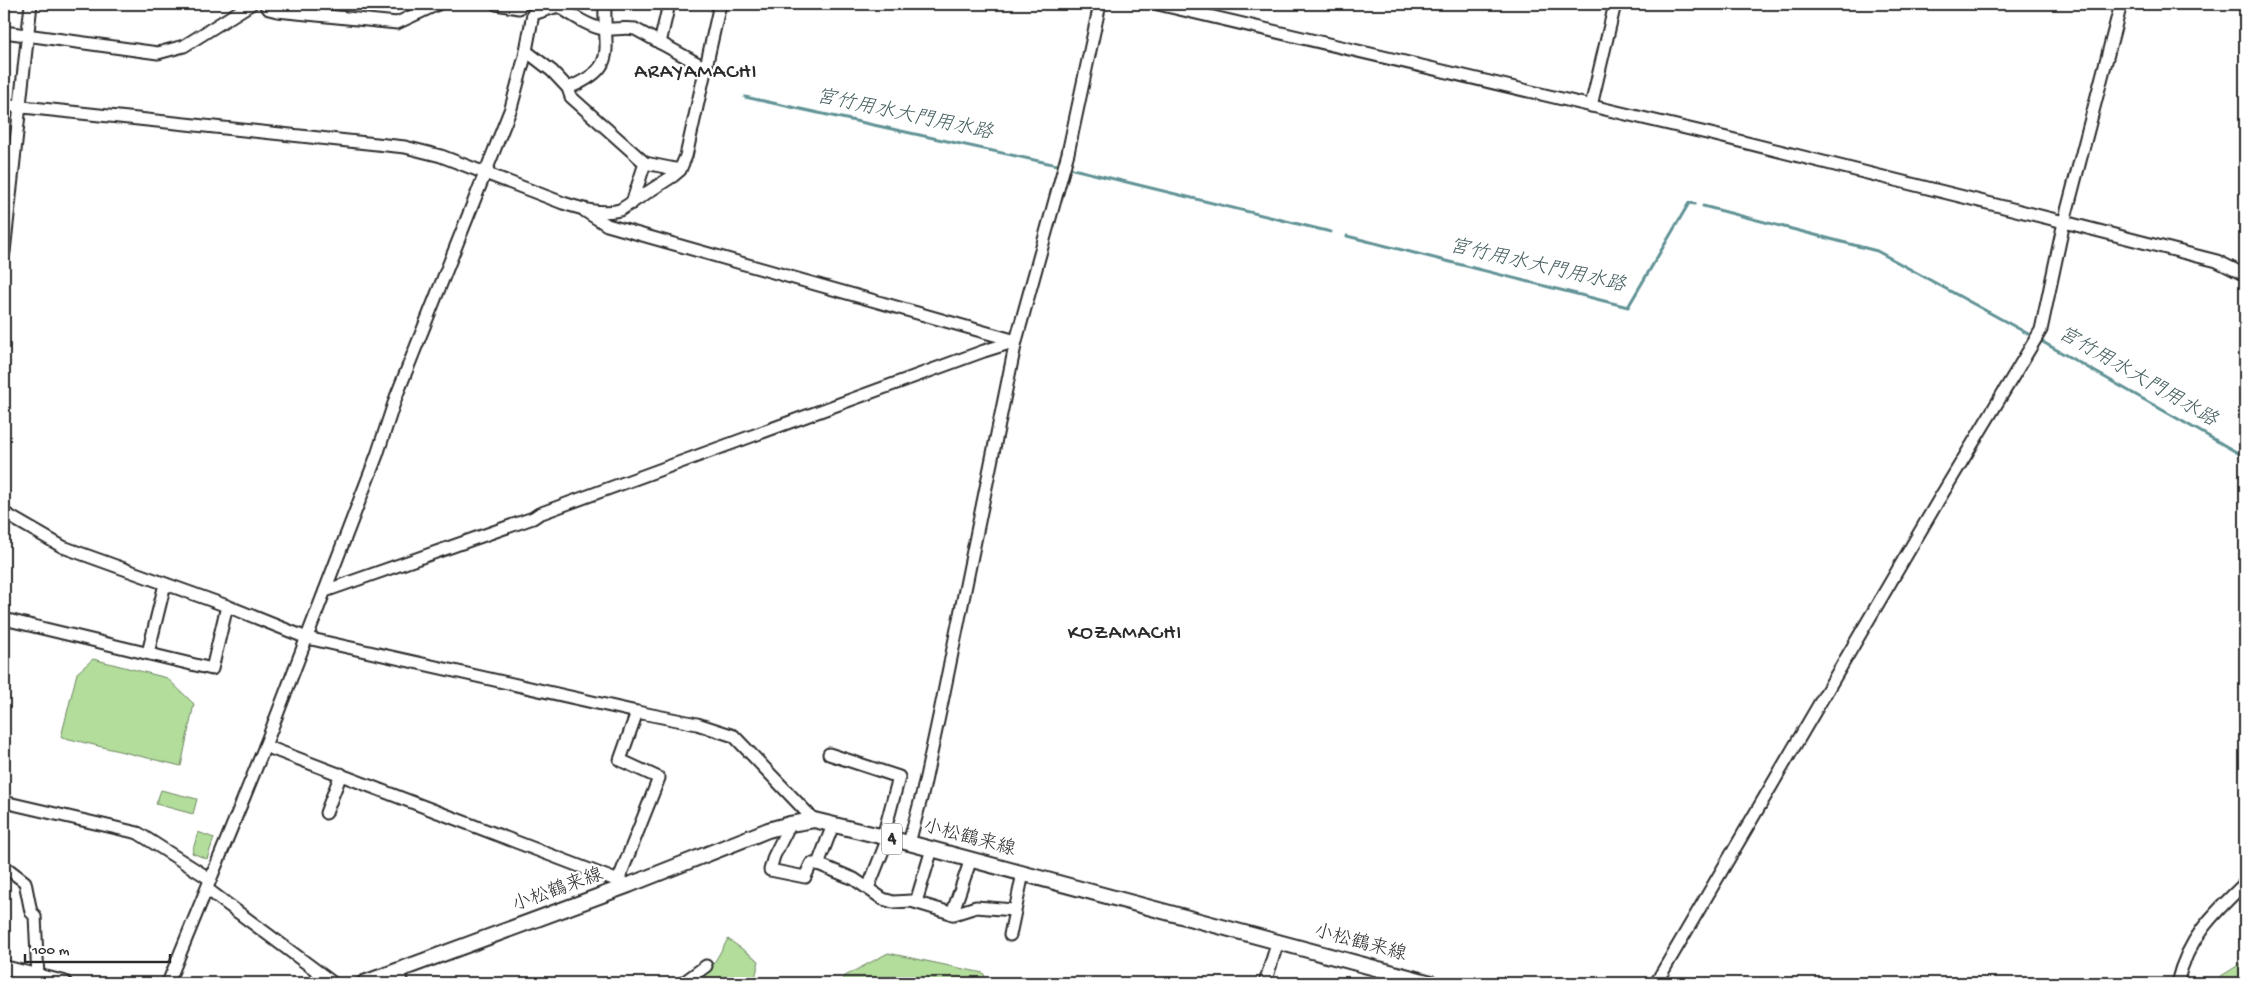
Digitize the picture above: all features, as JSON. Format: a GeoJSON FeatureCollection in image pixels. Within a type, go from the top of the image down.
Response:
{"type":"FeatureCollection","features":[{"type":"Feature","properties":{"kind":"main road","name":"小松鶴来線"},"geometry":{"type":"LineString","coordinates":[[364,983],[624,883],[790,824],[814,820],[971,859],[1431,983]]}},
{"type":"Feature","properties":{"kind":"main road"},"geometry":{"type":"LineString","coordinates":[[4,968],[58,982]]}},
{"type":"Feature","properties":{"kind":"street"},"geometry":{"type":"LineString","coordinates":[[4,252],[31,4]]}},
{"type":"Feature","properties":{"kind":"street"},"geometry":{"type":"LineString","coordinates":[[4,32],[27,42],[158,53],[184,46],[251,4]]}},
{"type":"Feature","properties":{"kind":"street"},"geometry":{"type":"LineString","coordinates":[[266,4],[269,9],[277,11],[397,23],[438,4]]}},
{"type":"Feature","properties":{"kind":"street"},"geometry":{"type":"LineString","coordinates":[[496,4],[519,6],[532,14]]}},
{"type":"Feature","properties":{"kind":"street"},"geometry":{"type":"LineString","coordinates":[[568,88],[593,76],[599,71],[606,59],[605,4]]}},
{"type":"Feature","properties":{"kind":"street"},"geometry":{"type":"LineString","coordinates":[[660,43],[669,4]]}},
{"type":"Feature","properties":{"kind":"street"},"geometry":{"type":"LineString","coordinates":[[582,209],[609,213],[620,210],[680,170],[686,156],[706,68],[717,4]]}},
{"type":"Feature","properties":{"kind":"street"},"geometry":{"type":"LineString","coordinates":[[909,843],[923,791],[1016,341],[1068,153],[1100,4]]}},
{"type":"Feature","properties":{"kind":"street"},"geometry":{"type":"LineString","coordinates":[[1158,4],[1591,106],[2064,222],[2218,261],[2245,275]]}},
{"type":"Feature","properties":{"kind":"street"},"geometry":{"type":"LineString","coordinates":[[1591,106],[1615,4]]}},
{"type":"Feature","properties":{"kind":"street"},"geometry":{"type":"LineString","coordinates":[[1656,983],[1938,501],[2041,330],[2064,222],[2121,4]]}},
{"type":"Feature","properties":{"kind":"street"},"geometry":{"type":"LineString","coordinates":[[532,14],[558,5],[578,19],[604,29],[623,27],[635,29],[706,68]]}},
{"type":"Feature","properties":{"kind":"street"},"geometry":{"type":"LineString","coordinates":[[168,983],[265,746],[325,591],[396,397],[511,108],[526,51],[532,14]]}},
{"type":"Feature","properties":{"kind":"street"},"geometry":{"type":"LineString","coordinates":[[526,51],[568,88],[571,98],[645,163],[680,170]]}},
{"type":"Feature","properties":{"kind":"street"},"geometry":{"type":"LineString","coordinates":[[4,105],[405,147],[441,156],[582,209],[607,225],[1016,341]]}},
{"type":"Feature","properties":{"kind":"street"},"geometry":{"type":"LineString","coordinates":[[632,203],[645,163]]}},
{"type":"Feature","properties":{"kind":"street"},"geometry":{"type":"LineString","coordinates":[[325,591],[524,522],[539,514],[984,351],[1016,341]]}},
{"type":"Feature","properties":{"kind":"street"},"geometry":{"type":"LineString","coordinates":[[4,513],[63,547],[227,606],[307,638],[697,724],[734,736],[814,820]]}},
{"type":"Feature","properties":{"kind":"street"},"geometry":{"type":"LineString","coordinates":[[148,653],[165,584]]}},
{"type":"Feature","properties":{"kind":"street"},"geometry":{"type":"LineString","coordinates":[[4,619],[212,669],[227,606]]}},
{"type":"Feature","properties":{"kind":"street"},"geometry":{"type":"LineString","coordinates":[[265,746],[624,883],[659,778],[620,760],[637,712]]}},
{"type":"Feature","properties":{"kind":"street"},"geometry":{"type":"LineString","coordinates":[[829,754],[899,777],[885,837],[868,888]]}},
{"type":"Feature","properties":{"kind":"street"},"geometry":{"type":"LineString","coordinates":[[326,813],[341,774]]}},
{"type":"Feature","properties":{"kind":"street"},"geometry":{"type":"LineString","coordinates":[[4,802],[138,833],[208,884],[333,983]]}},
{"type":"Feature","properties":{"kind":"street"},"geometry":{"type":"LineString","coordinates":[[790,824],[774,856],[770,870],[805,877],[812,864],[818,864],[854,878],[883,899],[893,902],[916,902],[952,914],[976,907],[1014,910]]}},
{"type":"Feature","properties":{"kind":"street"},"geometry":{"type":"LineString","coordinates":[[818,864],[833,825]]}},
{"type":"Feature","properties":{"kind":"street"},"geometry":{"type":"LineString","coordinates":[[916,902],[932,849]]}},
{"type":"Feature","properties":{"kind":"street"},"geometry":{"type":"LineString","coordinates":[[952,914],[971,859]]}},
{"type":"Feature","properties":{"kind":"street"},"geometry":{"type":"LineString","coordinates":[[4,866],[25,882],[31,912],[35,916],[38,977]]}},
{"type":"Feature","properties":{"kind":"street"},"geometry":{"type":"LineString","coordinates":[[1010,935],[1023,873]]}},
{"type":"Feature","properties":{"kind":"street"},"geometry":{"type":"LineString","coordinates":[[2177,983],[2187,954],[2200,932],[2223,903],[2245,884]]}},
{"type":"Feature","properties":{"kind":"street"},"geometry":{"type":"LineString","coordinates":[[1265,983],[1278,941]]}},
{"type":"Feature","properties":{"kind":"street"},"geometry":{"type":"LineString","coordinates":[[683,983],[706,966]]}},
{"type":"Feature","properties":{"kind":"street"},"geometry":{"type":"LineString","coordinates":[[397,970],[402,983]]}},
{"type":"Feature","properties":{"kind":"green space"},"geometry":{"type":"Polygon","coordinates":[[[93,659],[167,678],[194,704],[181,766],[61,737],[77,673],[93,659]]]}},
{"type":"Feature","properties":{"kind":"green space"},"geometry":{"type":"Polygon","coordinates":[[[161,790],[197,799],[193,814],[156,804],[161,790]]]}},
{"type":"Feature","properties":{"kind":"green space"},"geometry":{"type":"Polygon","coordinates":[[[198,832],[214,838],[207,859],[192,853],[198,832]]]}},
{"type":"Feature","properties":{"kind":"green space"},"geometry":{"type":"Polygon","coordinates":[[[728,939],[759,961],[754,983],[694,983],[714,963],[728,939]]]}},
{"type":"Feature","properties":{"kind":"green space"},"geometry":{"type":"Polygon","coordinates":[[[888,953],[983,973],[989,983],[841,983],[845,976],[888,953]]]}},
{"type":"Feature","properties":{"kind":"green space"},"geometry":{"type":"Polygon","coordinates":[[[2245,961],[2245,983],[2210,983],[2245,961]]]}},
{"type":"Feature","properties":{"kind":"waterway","name":"宮竹用水大門用水路"},"geometry":{"type":"LineString","coordinates":[[745,97],[1057,165]]}},
{"type":"Feature","properties":{"kind":"waterway","name":"宮竹用水大門用水路"},"geometry":{"type":"LineString","coordinates":[[1069,168],[1331,232]]}},
{"type":"Feature","properties":{"kind":"waterway","name":"宮竹用水大門用水路"},"geometry":{"type":"LineString","coordinates":[[1347,236],[1628,307],[1689,203],[1695,204]]}},
{"type":"Feature","properties":{"kind":"waterway","name":"宮竹用水大門用水路"},"geometry":{"type":"LineString","coordinates":[[1703,206],[1877,251],[2032,336]]}},
{"type":"Feature","properties":{"kind":"waterway","name":"宮竹用水大門用水路"},"geometry":{"type":"LineString","coordinates":[[2041,341],[2245,457]]}},
{"type":"Feature","properties":{"kind":"district","name":"ARAYAMACHI"},"geometry":{"type":"Point","coordinates":[696,73]}},
{"type":"Feature","properties":{"kind":"district","name":"KOZAMACHI"},"geometry":{"type":"Point","coordinates":[1125,634]}}]}
